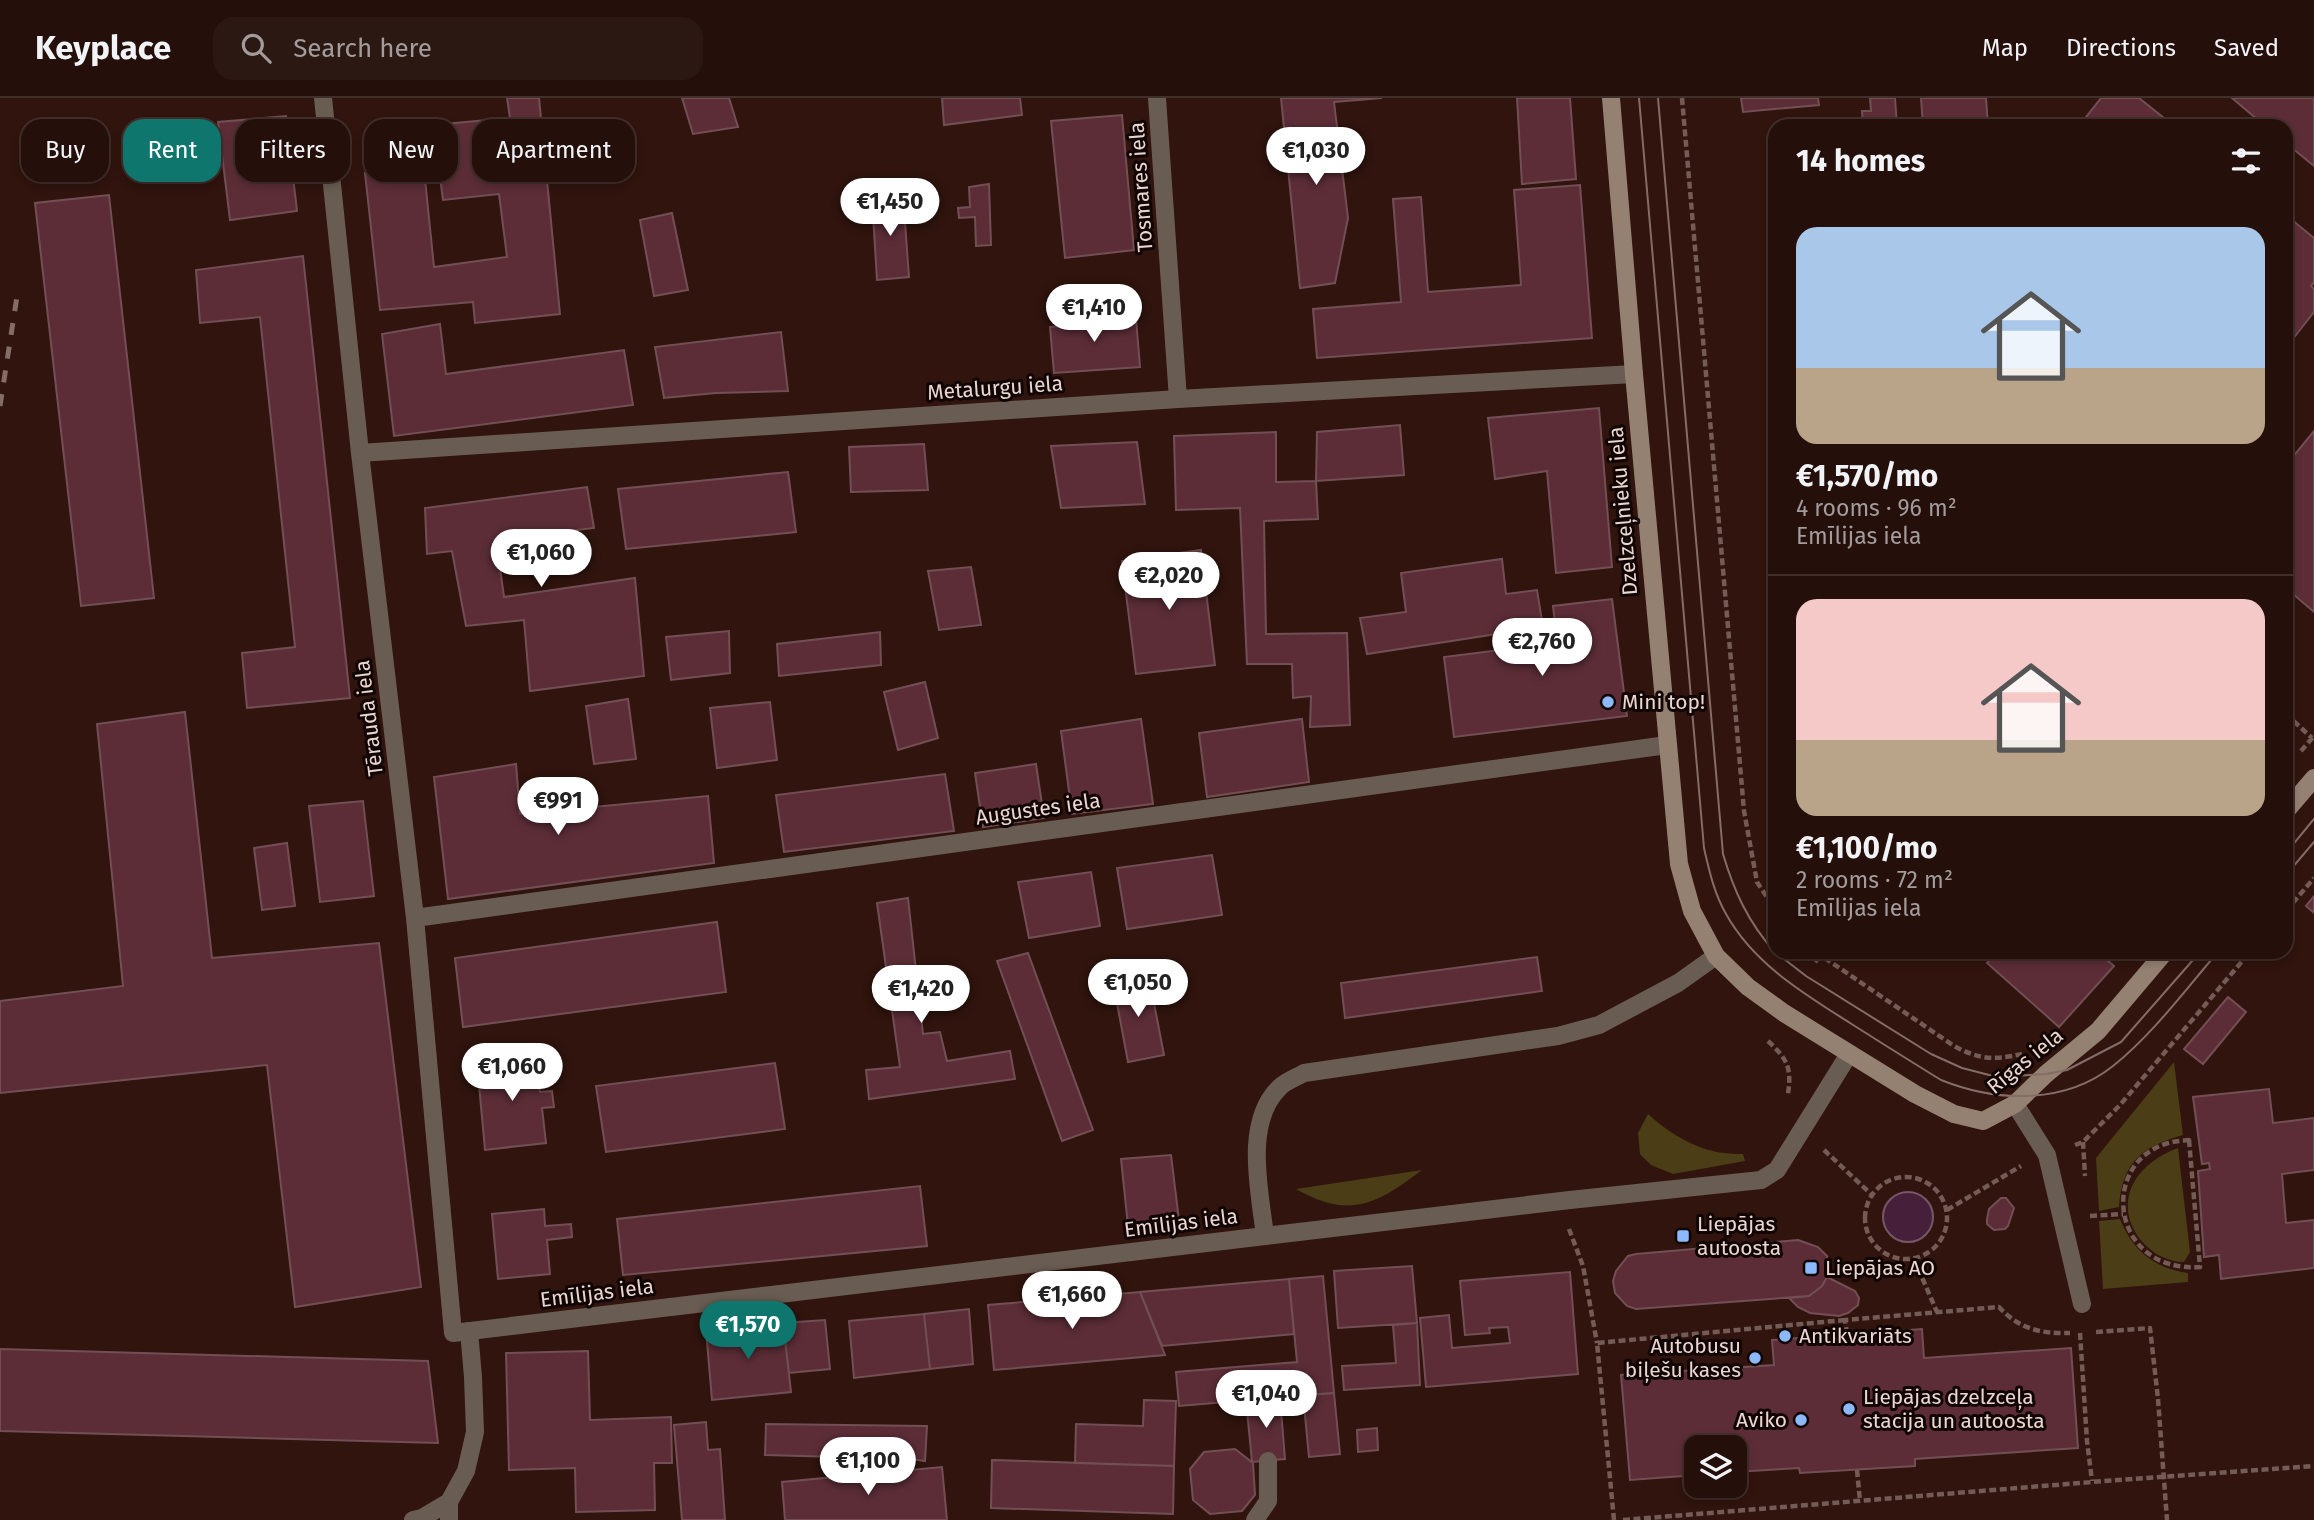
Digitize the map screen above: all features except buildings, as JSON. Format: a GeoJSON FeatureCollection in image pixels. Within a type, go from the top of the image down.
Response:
{"type":"FeatureCollection","features":[{"type":"Feature","properties":{"kind":"street","name":"Tērauda iela"},"geometry":{"type":"LineString","coordinates":[[323,98],[360,453],[461,1332],[473,1377],[475,1432],[466,1471],[449,1511]]}},
{"type":"Feature","properties":{"kind":"street","name":"Tosmares iela"},"geometry":{"type":"LineString","coordinates":[[1157,98],[1178,399]]}},
{"type":"Feature","properties":{"kind":"street","name":"Dzelzceļnieku iela"},"geometry":{"type":"LineString","coordinates":[[1611,98],[1679,864],[1692,911],[1716,956],[1748,987],[1849,1054]]}},
{"type":"Feature","properties":{"kind":"street","name":"Metalurgu iela"},"geometry":{"type":"LineString","coordinates":[[360,453],[1178,399],[1634,374]]}},
{"type":"Feature","properties":{"kind":"street","name":"Augustes iela"},"geometry":{"type":"LineString","coordinates":[[415,918],[1667,745]]}},
{"type":"Feature","properties":{"kind":"street"},"geometry":{"type":"LineString","coordinates":[[2293,803],[2314,778]]}},
{"type":"Feature","properties":{"kind":"street"},"geometry":{"type":"LineString","coordinates":[[1265,1236],[1256,1152],[1263,1113],[1280,1087],[1304,1073],[1558,1036],[1599,1025],[1678,983],[1716,956]]}},
{"type":"Feature","properties":{"kind":"street","name":"Rīgas iela"},"geometry":{"type":"LineString","coordinates":[[1849,1054],[1954,1114],[1983,1121],[2015,1104],[2098,1031],[2159,959]]}},
{"type":"Feature","properties":{"kind":"street","name":"Emīlijas iela"},"geometry":{"type":"LineString","coordinates":[[461,1332],[1554,1201],[1761,1180],[1777,1170],[1849,1054]]}},
{"type":"Feature","properties":{"kind":"street"},"geometry":{"type":"LineString","coordinates":[[2015,1104],[2047,1155],[2082,1304]]}},
{"type":"Feature","properties":{"kind":"street"},"geometry":{"type":"LineString","coordinates":[[1255,1520],[1268,1501],[1268,1461]]}},
{"type":"Feature","properties":{"kind":"street"},"geometry":{"type":"LineString","coordinates":[[413,1520],[449,1511]]}},
{"type":"Feature","properties":{"kind":"path"},"geometry":{"type":"LineString","coordinates":[[1682,98],[1744,811],[1757,882],[1768,899]]}},
{"type":"Feature","properties":{"kind":"path"},"geometry":{"type":"LineString","coordinates":[[2293,721],[2312,738]]}},
{"type":"Feature","properties":{"kind":"path"},"geometry":{"type":"LineString","coordinates":[[2293,903],[2314,878]]}},
{"type":"Feature","properties":{"kind":"path"},"geometry":{"type":"LineString","coordinates":[[1825,959],[1973,1056],[1997,1059],[2023,1054]]}},
{"type":"Feature","properties":{"kind":"path"},"geometry":{"type":"LineString","coordinates":[[2164,1052],[2244,959]]}},
{"type":"Feature","properties":{"kind":"path"},"geometry":{"type":"LineString","coordinates":[[1768,1040],[1790,1068],[1787,1099]]}},
{"type":"Feature","properties":{"kind":"path"},"geometry":{"type":"LineString","coordinates":[[2189,1140],[2200,1267],[2165,1265],[2150,1257],[2128,1231],[2123,1214],[2124,1192],[2132,1171],[2147,1154],[2167,1143],[2189,1140]]}},
{"type":"Feature","properties":{"kind":"path"},"geometry":{"type":"LineString","coordinates":[[1817,1143],[1872,1195]]}},
{"type":"Feature","properties":{"kind":"path"},"geometry":{"type":"LineString","coordinates":[[1898,1177],[1914,1177],[1929,1184],[1941,1195],[1947,1210],[1947,1226],[1941,1241],[1930,1252],[1914,1259],[1898,1259],[1883,1253],[1872,1241],[1866,1226],[1865,1210],[1872,1195],[1883,1183],[1898,1177]]}},
{"type":"Feature","properties":{"kind":"path"},"geometry":{"type":"LineString","coordinates":[[1554,1201],[1565,1215],[1583,1266],[1597,1343],[1614,1520]]}},
{"type":"Feature","properties":{"kind":"path"},"geometry":{"type":"LineString","coordinates":[[2090,1216],[2123,1214]]}},
{"type":"Feature","properties":{"kind":"path"},"geometry":{"type":"LineString","coordinates":[[1914,1259],[1937,1312]]}},
{"type":"Feature","properties":{"kind":"path"},"geometry":{"type":"LineString","coordinates":[[1597,1343],[1999,1307],[2016,1323],[2031,1329],[2055,1333],[2080,1332],[2092,1482]]}},
{"type":"Feature","properties":{"kind":"path"},"geometry":{"type":"LineString","coordinates":[[1845,1320],[1847,1334]]}},
{"type":"Feature","properties":{"kind":"path"},"geometry":{"type":"LineString","coordinates":[[2113,1331],[2150,1328],[2167,1520]]}},
{"type":"Feature","properties":{"kind":"path"},"geometry":{"type":"LineString","coordinates":[[1623,1520],[2314,1466]]}},
{"type":"Feature","properties":{"kind":"path"},"geometry":{"type":"LineString","coordinates":[[1857,1470],[1860,1501]]}},
{"type":"Feature","properties":{"kind":"shaded area"},"geometry":{"type":"Polygon","coordinates":[[[2174,1062],[2183,1135],[2156,1145],[2137,1159],[2124,1179],[2119,1207],[2099,1211],[2096,1158],[2174,1062]]]}},
{"type":"Feature","properties":{"kind":"shaded area"},"geometry":{"type":"Polygon","coordinates":[[[1648,1114],[1669,1131],[1692,1144],[1716,1152],[1743,1154],[1745,1161],[1673,1174],[1651,1165],[1640,1154],[1638,1133],[1648,1114]]]}},
{"type":"Feature","properties":{"kind":"shaded area"},"geometry":{"type":"Polygon","coordinates":[[[2178,1148],[2190,1252],[2184,1262],[2172,1260],[2150,1250],[2134,1231],[2128,1207],[2129,1195],[2136,1179],[2155,1160],[2178,1148]]]}},
{"type":"Feature","properties":{"kind":"shaded area"},"geometry":{"type":"Polygon","coordinates":[[[1422,1170],[1390,1192],[1362,1204],[1332,1204],[1296,1189],[1422,1170]]]}},
{"type":"Feature","properties":{"kind":"shaded area"},"geometry":{"type":"Polygon","coordinates":[[[1908,1192],[1925,1200],[1933,1217],[1925,1234],[1908,1242],[1891,1234],[1883,1217],[1891,1200],[1908,1192]]]}},
{"type":"Feature","properties":{"kind":"shaded area"},"geometry":{"type":"Polygon","coordinates":[[[2120,1219],[2138,1249],[2165,1267],[2188,1273],[2188,1282],[2103,1289],[2099,1221],[2120,1219]]]}},
{"type":"Feature","properties":{"kind":"tram line"},"geometry":{"type":"LineString","coordinates":[[1639,98],[1704,848],[1718,898],[1737,932],[1765,963],[1797,989],[1941,1080],[1984,1093],[2007,1096],[2052,1093],[2094,1079],[2128,1053],[2155,1026],[2212,959]]}},
{"type":"Feature","properties":{"kind":"tram line"},"geometry":{"type":"LineString","coordinates":[[1658,98],[1723,854],[1743,906],[1768,943]]}},
{"type":"Feature","properties":{"kind":"tram line"},"geometry":{"type":"LineString","coordinates":[[2293,844],[2314,819]]}},
{"type":"Feature","properties":{"kind":"tram line"},"geometry":{"type":"LineString","coordinates":[[2293,867],[2314,842]]}},
{"type":"Feature","properties":{"kind":"tram line"},"geometry":{"type":"LineString","coordinates":[[1784,959],[1806,976],[1931,1054],[1962,1068],[1997,1077],[2067,1070],[2121,1042],[2194,959]]}},
{"type":"Feature","properties":{"kind":"railway"},"geometry":{"type":"LineString","coordinates":[[0,406],[18,290]]}},
{"type":"Feature","properties":{"kind":"place","name":"Mini top!"},"geometry":{"type":"Point","coordinates":[1608,702]}},
{"type":"Feature","properties":{"kind":"place","name":"Liepājas autoosta"},"geometry":{"type":"Point","coordinates":[1683,1236]}},
{"type":"Feature","properties":{"kind":"place","name":"Liepājas AO"},"geometry":{"type":"Point","coordinates":[1811,1268]}},
{"type":"Feature","properties":{"kind":"place","name":"Antikvariāts"},"geometry":{"type":"Point","coordinates":[1785,1336]}},
{"type":"Feature","properties":{"kind":"place","name":"Autobusu biļešu kases"},"geometry":{"type":"Point","coordinates":[1755,1358]}},
{"type":"Feature","properties":{"kind":"place","name":"Liepājas dzelzceļa stacija un autoosta"},"geometry":{"type":"Point","coordinates":[1849,1409]}},
{"type":"Feature","properties":{"kind":"place","name":"Aviko"},"geometry":{"type":"Point","coordinates":[1801,1420]}}]}
